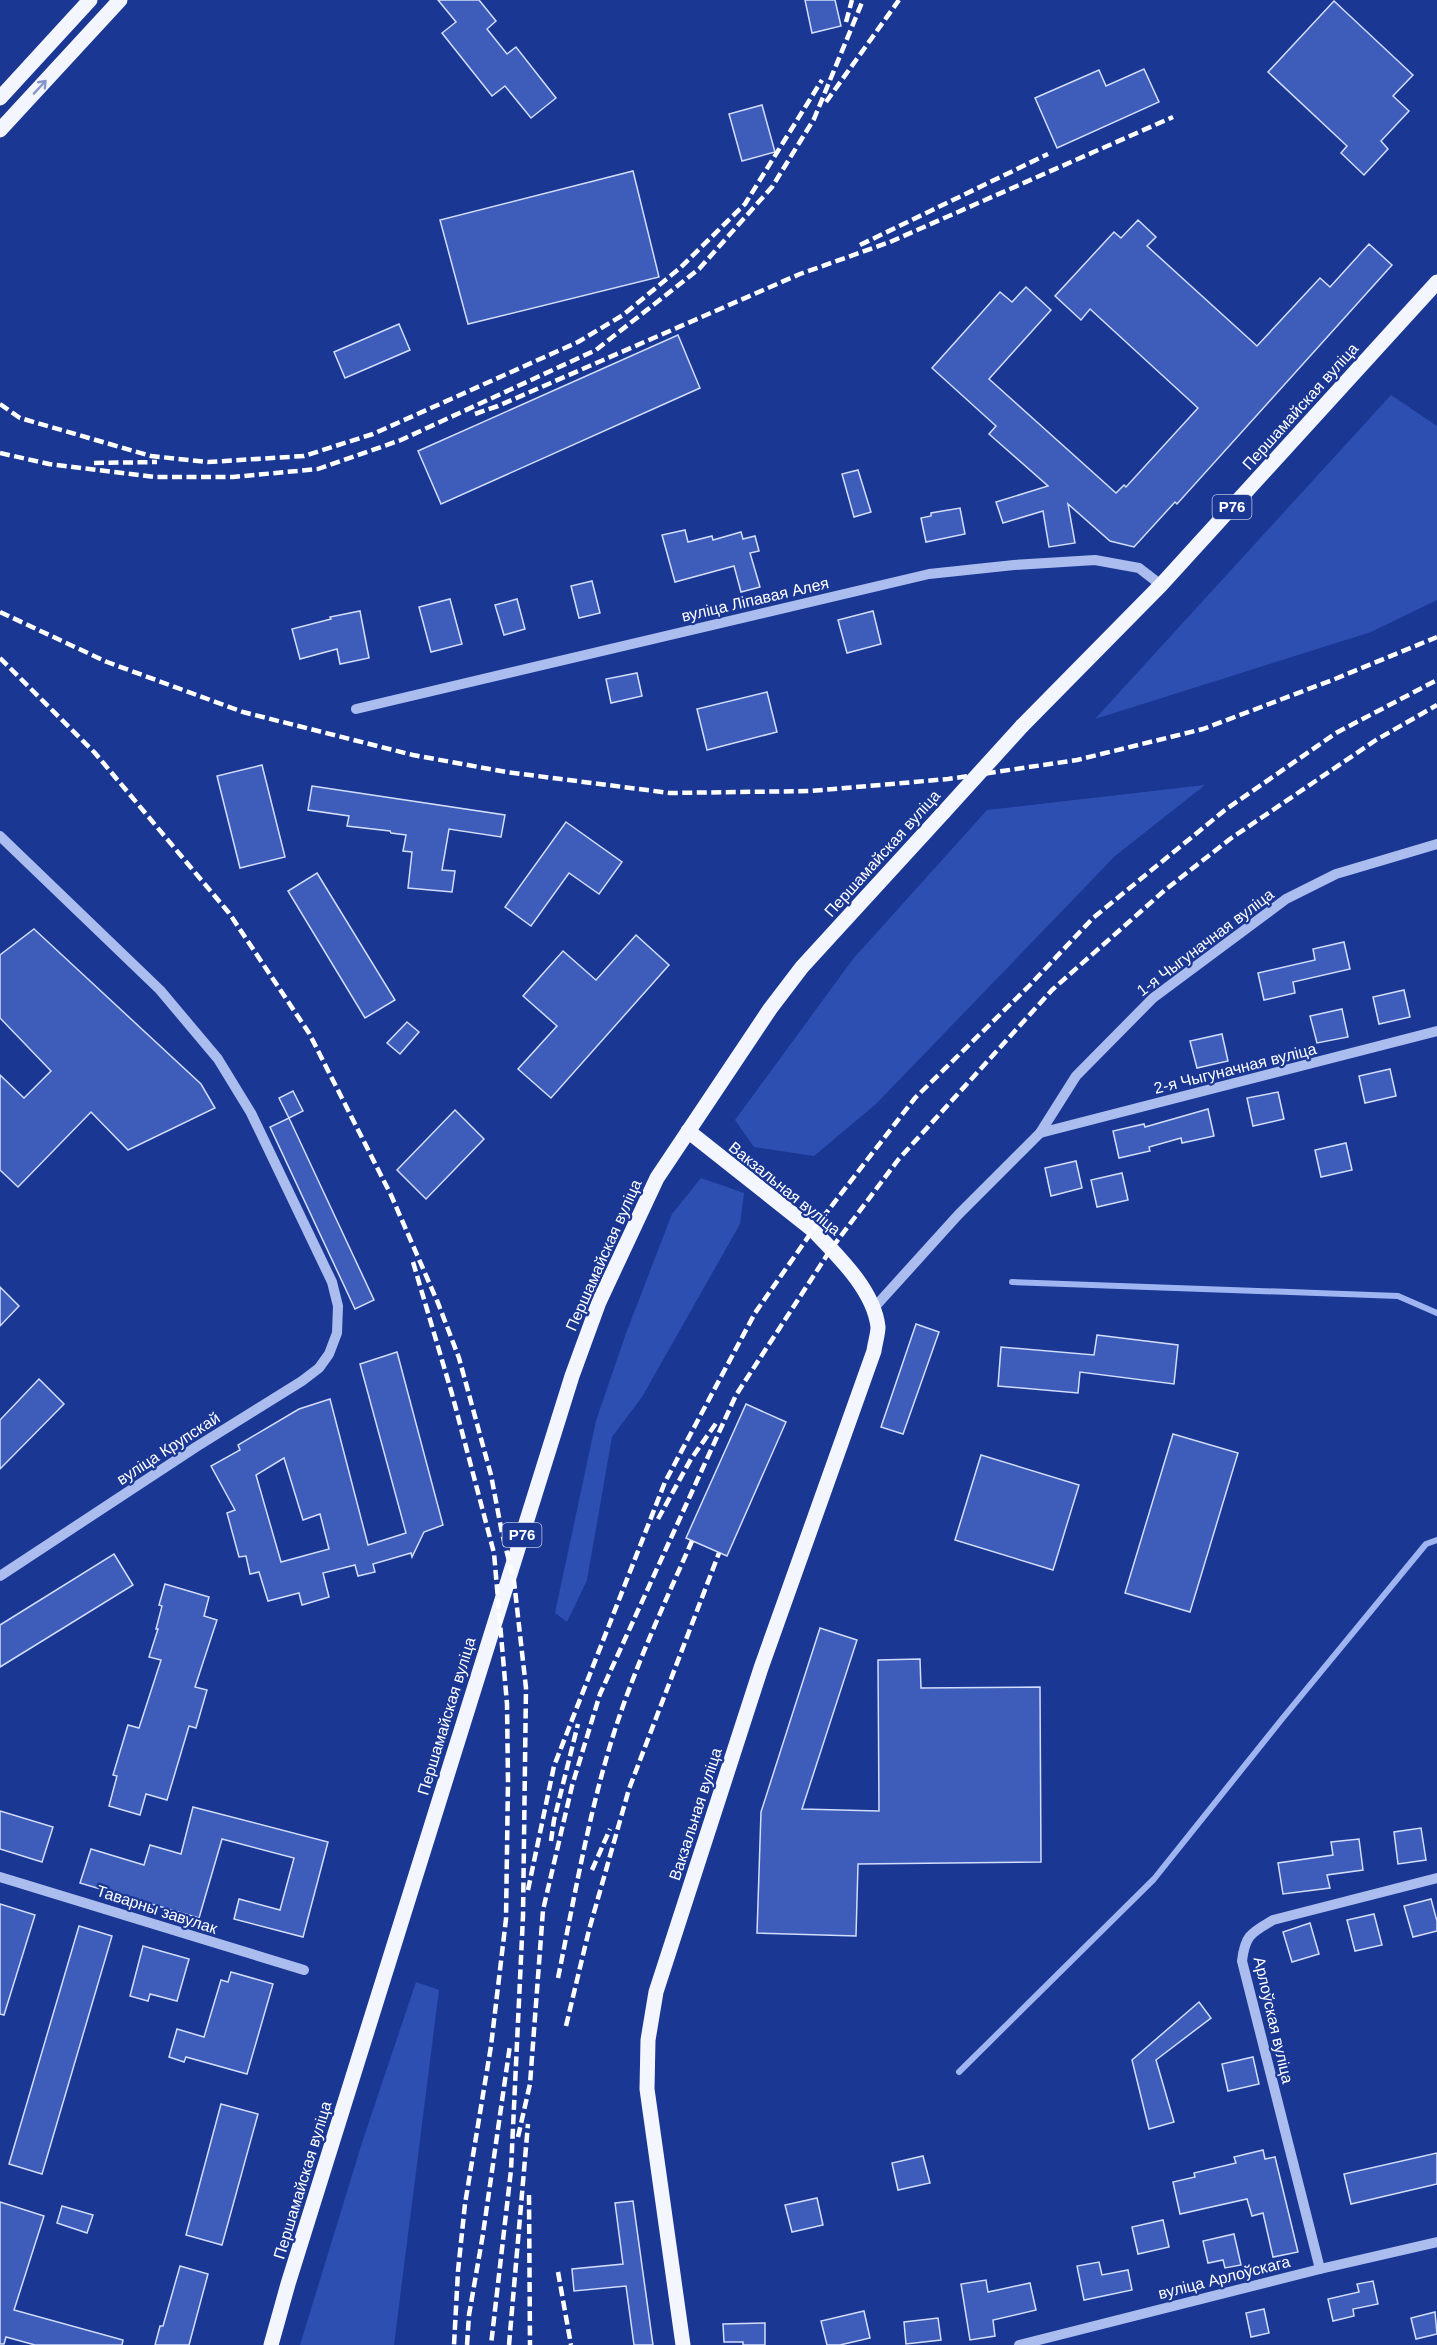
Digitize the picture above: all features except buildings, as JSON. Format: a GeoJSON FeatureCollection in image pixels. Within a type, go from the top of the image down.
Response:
{"type":"FeatureCollection","features":[{"type":"Feature","properties":{"kind":"main road"},"geometry":{"type":"LineString","coordinates":[[0,98],[90,0]]}},
{"type":"Feature","properties":{"kind":"main road"},"geometry":{"type":"LineString","coordinates":[[0,129],[120,0]]}},
{"type":"Feature","properties":{"kind":"main road","name":"Першамайская вуліца"},"geometry":{"type":"LineString","coordinates":[[271,2345],[572,1376],[599,1302],[627,1237],[657,1178],[770,1009],[802,967],[1022,726],[1161,585],[1437,282]]}},
{"type":"Feature","properties":{"kind":"main road","name":"Вакзальная вуліца"},"geometry":{"type":"LineString","coordinates":[[683,2345],[647,2089],[651,2018],[656,1992],[761,1668],[874,1351],[878,1328],[873,1309],[855,1276],[813,1230],[687,1131]]}},
{"type":"Feature","properties":{"kind":"street","name":"вуліца Ліпавая Алея"},"geometry":{"type":"LineString","coordinates":[[356,709],[929,574],[1014,565],[1095,560],[1139,567],[1161,585]]}},
{"type":"Feature","properties":{"kind":"street","name":"вуліца Крупскай"},"geometry":{"type":"LineString","coordinates":[[0,837],[160,990],[218,1059],[251,1113],[332,1282],[338,1306],[337,1333],[329,1354],[319,1368],[0,1576]]}},
{"type":"Feature","properties":{"kind":"street","name":"1-я Чыгуначная вуліца"},"geometry":{"type":"LineString","coordinates":[[1041,1133],[1076,1076],[1097,1053],[1154,998],[1255,921],[1286,899],[1336,874],[1437,843]]}},
{"type":"Feature","properties":{"kind":"street","name":"2-я Чыгуначная вуліца"},"geometry":{"type":"LineString","coordinates":[[1041,1133],[1437,1031]]}},
{"type":"Feature","properties":{"kind":"street"},"geometry":{"type":"LineString","coordinates":[[873,1309],[958,1215],[1041,1133]]}},
{"type":"Feature","properties":{"kind":"street","name":"Таварны завулак"},"geometry":{"type":"LineString","coordinates":[[0,1876],[304,1970]]}},
{"type":"Feature","properties":{"kind":"street","name":"Арлоўская вуліца"},"geometry":{"type":"LineString","coordinates":[[1320,2269],[1242,1961],[1244,1945],[1250,1934],[1273,1920],[1437,1878]]}},
{"type":"Feature","properties":{"kind":"street","name":"вуліца Арлоўскага"},"geometry":{"type":"LineString","coordinates":[[1019,2345],[1437,2242]]}},
{"type":"Feature","properties":{"kind":"shaded area"},"geometry":{"type":"Polygon","coordinates":[[[1391,395],[1437,426],[1437,600],[1371,632],[1095,719],[1391,395]]]}},
{"type":"Feature","properties":{"kind":"shaded area"},"geometry":{"type":"Polygon","coordinates":[[[1205,785],[1115,856],[876,1104],[814,1156],[754,1147],[735,1120],[853,959],[987,810],[1205,785]]]}},
{"type":"Feature","properties":{"kind":"shaded area"},"geometry":{"type":"Polygon","coordinates":[[[701,1178],[744,1193],[740,1224],[642,1397],[612,1437],[587,1580],[567,1622],[555,1613],[596,1421],[625,1336],[672,1214],[701,1178]]]}},
{"type":"Feature","properties":{"kind":"shaded area"},"geometry":{"type":"Polygon","coordinates":[[[416,1982],[439,1990],[394,2345],[300,2345],[362,2143],[416,1982]]]}},
{"type":"Feature","properties":{"kind":"waterway"},"geometry":{"type":"LineString","coordinates":[[1012,1282],[1398,1296],[1437,1313]]}},
{"type":"Feature","properties":{"kind":"waterway"},"geometry":{"type":"LineString","coordinates":[[959,2072],[1154,1879],[1426,1544],[1437,1540]]}},
{"type":"Feature","properties":{"kind":"railway"},"geometry":{"type":"LineString","coordinates":[[846,22],[852,0]]}},
{"type":"Feature","properties":{"kind":"railway"},"geometry":{"type":"LineString","coordinates":[[0,453],[49,464],[155,477],[233,477],[318,469],[401,440],[596,350],[699,269],[772,187],[814,119],[863,0]]}},
{"type":"Feature","properties":{"kind":"railway"},"geometry":{"type":"LineString","coordinates":[[826,102],[899,0]]}},
{"type":"Feature","properties":{"kind":"railway"},"geometry":{"type":"LineString","coordinates":[[0,404],[20,418],[151,456],[208,462],[304,456],[373,434],[578,342],[623,315],[680,268],[745,204],[822,80]]}},
{"type":"Feature","properties":{"kind":"railway"},"geometry":{"type":"LineString","coordinates":[[475,414],[800,274],[890,242],[1173,117]]}},
{"type":"Feature","properties":{"kind":"railway"},"geometry":{"type":"LineString","coordinates":[[860,245],[1048,154]]}},
{"type":"Feature","properties":{"kind":"railway"},"geometry":{"type":"LineString","coordinates":[[94,463],[157,462]]}},
{"type":"Feature","properties":{"kind":"railway"},"geometry":{"type":"LineString","coordinates":[[0,612],[107,662],[243,712],[413,755],[506,772],[670,793],[811,791],[948,779],[1077,760],[1203,729],[1437,637]]}},
{"type":"Feature","properties":{"kind":"railway"},"geometry":{"type":"LineString","coordinates":[[0,658],[95,753],[229,913],[309,1033],[391,1195],[459,1358],[491,1475],[514,1581],[526,1688],[523,1916],[511,2170],[491,2345]]}},
{"type":"Feature","properties":{"kind":"railway"},"geometry":{"type":"LineString","coordinates":[[528,1890],[554,1766],[665,1482],[755,1313],[813,1230],[915,1098],[1029,986],[1093,918],[1225,810],[1336,733],[1437,680]]}},
{"type":"Feature","properties":{"kind":"railway"},"geometry":{"type":"LineString","coordinates":[[518,2137],[530,2084],[543,1910],[572,1786],[600,1694],[736,1395],[831,1249],[898,1160],[1052,990],[1165,890],[1230,839],[1376,740],[1437,705]]}},
{"type":"Feature","properties":{"kind":"railway"},"geometry":{"type":"LineString","coordinates":[[413,1262],[452,1394],[494,1553],[507,1704],[506,1919],[491,2046],[465,2204],[454,2345]]}},
{"type":"Feature","properties":{"kind":"railway"},"geometry":{"type":"LineString","coordinates":[[658,1519],[691,1459],[717,1422]]}},
{"type":"Feature","properties":{"kind":"railway"},"geometry":{"type":"LineString","coordinates":[[558,1978],[580,1867],[615,1728],[646,1647],[692,1541]]}},
{"type":"Feature","properties":{"kind":"railway"},"geometry":{"type":"LineString","coordinates":[[566,2026],[589,1930],[629,1789],[719,1553]]}},
{"type":"Feature","properties":{"kind":"railway"},"geometry":{"type":"LineString","coordinates":[[551,1841],[578,1724]]}},
{"type":"Feature","properties":{"kind":"railway"},"geometry":{"type":"LineString","coordinates":[[592,1870],[610,1829]]}},
{"type":"Feature","properties":{"kind":"railway"},"geometry":{"type":"LineString","coordinates":[[467,2345],[469,2315],[510,2045]]}},
{"type":"Feature","properties":{"kind":"railway"},"geometry":{"type":"LineString","coordinates":[[509,2345],[528,2124]]}},
{"type":"Feature","properties":{"kind":"railway"},"geometry":{"type":"LineString","coordinates":[[529,2195],[530,2345]]}},
{"type":"Feature","properties":{"kind":"railway"},"geometry":{"type":"LineString","coordinates":[[558,2272],[571,2345]]}}]}
